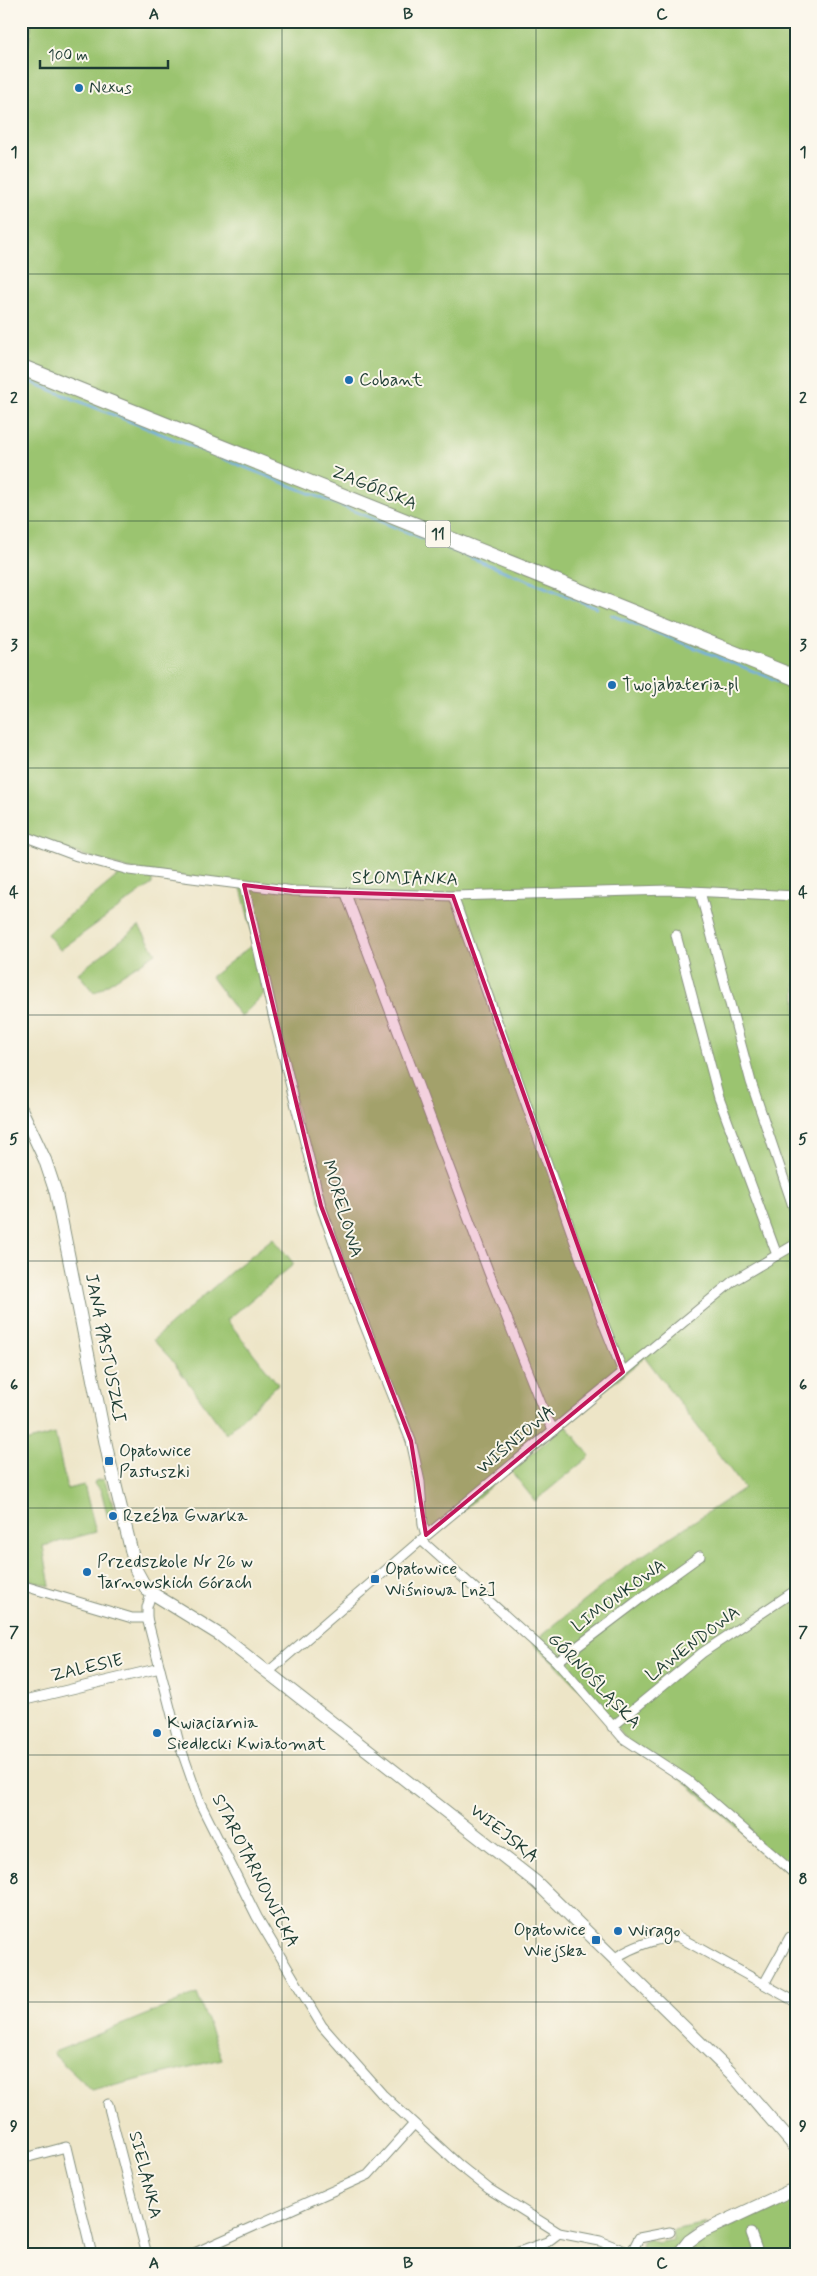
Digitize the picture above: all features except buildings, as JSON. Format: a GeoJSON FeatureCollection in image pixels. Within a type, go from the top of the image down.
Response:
{"type":"FeatureCollection","features":[{"type":"Feature","properties":{"kind":"highway","name":"ZAGÓRSKA"},"geometry":{"type":"LineString","coordinates":[[21,366],[796,678]]}},
{"type":"Feature","properties":{"kind":"street"},"geometry":{"type":"LineString","coordinates":[[21,55],[25,21]]}},
{"type":"Feature","properties":{"kind":"street","name":"SŁOMIANKA"},"geometry":{"type":"LineString","coordinates":[[21,835],[103,864],[129,870],[244,885],[346,894],[453,896],[669,890],[796,896]]}},
{"type":"Feature","properties":{"kind":"street","name":"MORELOWA"},"geometry":{"type":"LineString","coordinates":[[244,885],[321,1206],[353,1296],[411,1441],[420,1482],[424,1538]]}},
{"type":"Feature","properties":{"kind":"street"},"geometry":{"type":"LineString","coordinates":[[700,892],[751,1082],[796,1215]]}},
{"type":"Feature","properties":{"kind":"street"},"geometry":{"type":"LineString","coordinates":[[346,894],[489,1273],[547,1419],[554,1430]]}},
{"type":"Feature","properties":{"kind":"street"},"geometry":{"type":"LineString","coordinates":[[453,896],[603,1322],[623,1372]]}},
{"type":"Feature","properties":{"kind":"street"},"geometry":{"type":"LineString","coordinates":[[676,935],[719,1098],[777,1256]]}},
{"type":"Feature","properties":{"kind":"street","name":"JANA PASTUSZKI"},"geometry":{"type":"LineString","coordinates":[[21,1109],[46,1160],[56,1193],[109,1461],[136,1570],[143,1585],[151,1594]]}},
{"type":"Feature","properties":{"kind":"street","name":"WIŚNIOWA"},"geometry":{"type":"LineString","coordinates":[[267,1673],[424,1538],[734,1281],[796,1244]]}},
{"type":"Feature","properties":{"kind":"street","name":"GÓRNOŚLĄSKA"},"geometry":{"type":"LineString","coordinates":[[424,1538],[557,1662],[623,1738],[695,1787],[718,1809],[796,1874]]}},
{"type":"Feature","properties":{"kind":"street","name":"LIMONKOWA"},"geometry":{"type":"LineString","coordinates":[[557,1662],[700,1556]]}},
{"type":"Feature","properties":{"kind":"street"},"geometry":{"type":"LineString","coordinates":[[21,1584],[132,1618],[147,1618]]}},
{"type":"Feature","properties":{"kind":"street","name":"LAWENDOWA"},"geometry":{"type":"LineString","coordinates":[[612,1727],[702,1653],[796,1590]]}},
{"type":"Feature","properties":{"kind":"street","name":"STAROTARNOWICKA"},"geometry":{"type":"LineString","coordinates":[[151,1594],[147,1607],[147,1618],[191,1780],[214,1832],[261,1924],[322,2026],[363,2074],[414,2124],[476,2179],[559,2233]]}},
{"type":"Feature","properties":{"kind":"street","name":"WIEJSKA"},"geometry":{"type":"LineString","coordinates":[[151,1594],[200,1622],[536,1882],[732,2074],[796,2148]]}},
{"type":"Feature","properties":{"kind":"street","name":"ZALESIE"},"geometry":{"type":"LineString","coordinates":[[21,1701],[160,1668]]}},
{"type":"Feature","properties":{"kind":"street"},"geometry":{"type":"LineString","coordinates":[[615,1958],[656,1939],[677,1936],[796,2002]]}},
{"type":"Feature","properties":{"kind":"street"},"geometry":{"type":"LineString","coordinates":[[764,1984],[790,1937]]}},
{"type":"Feature","properties":{"kind":"street","name":"SIELANKA"},"geometry":{"type":"LineString","coordinates":[[108,2104],[147,2255]]}},
{"type":"Feature","properties":{"kind":"street"},"geometry":{"type":"LineString","coordinates":[[190,2255],[368,2175],[414,2124]]}},
{"type":"Feature","properties":{"kind":"street"},"geometry":{"type":"LineString","coordinates":[[21,2159],[66,2147],[92,2255]]}},
{"type":"Feature","properties":{"kind":"street"},"geometry":{"type":"LineString","coordinates":[[678,2255],[693,2237],[796,2188]]}},
{"type":"Feature","properties":{"kind":"street"},"geometry":{"type":"LineString","coordinates":[[510,2255],[546,2242],[559,2233],[600,2241],[633,2254],[636,2240],[642,2236],[670,2232]]}},
{"type":"Feature","properties":{"kind":"street"},"geometry":{"type":"LineString","coordinates":[[751,2233],[758,2255]]}},
{"type":"Feature","properties":{"kind":"highlighted area"},"geometry":{"type":"Polygon","coordinates":[[[244,885],[294,891],[453,896],[623,1372],[426,1535],[411,1441],[321,1206],[244,885]]]}},
{"type":"Feature","properties":{"kind":"green space"},"geometry":{"type":"Polygon","coordinates":[[[21,21],[796,21],[796,1879],[677,1775],[634,1747],[556,1664],[532,1643],[627,1566],[744,1488],[645,1357],[554,1431],[423,1545],[421,1487],[411,1446],[326,1225],[240,884],[129,869],[21,836],[21,21]]]}},
{"type":"Feature","properties":{"kind":"green space"},"geometry":{"type":"Polygon","coordinates":[[[121,873],[152,877],[152,884],[60,950],[47,934],[121,873]]]}},
{"type":"Feature","properties":{"kind":"green space"},"geometry":{"type":"Polygon","coordinates":[[[139,926],[156,953],[94,993],[78,973],[139,926]]]}},
{"type":"Feature","properties":{"kind":"green space"},"geometry":{"type":"Polygon","coordinates":[[[252,945],[264,994],[241,1017],[211,977],[252,945]]]}},
{"type":"Feature","properties":{"kind":"green space"},"geometry":{"type":"Polygon","coordinates":[[[273,1238],[294,1264],[227,1320],[278,1384],[226,1434],[171,1359],[153,1340],[273,1238]]]}},
{"type":"Feature","properties":{"kind":"green space"},"geometry":{"type":"Polygon","coordinates":[[[566,1425],[590,1456],[535,1501],[511,1471],[566,1425]]]}},
{"type":"Feature","properties":{"kind":"green space"},"geometry":{"type":"Polygon","coordinates":[[[55,1434],[67,1489],[84,1485],[96,1532],[43,1546],[50,1586],[21,1578],[21,1443],[55,1434]]]}},
{"type":"Feature","properties":{"kind":"green space"},"geometry":{"type":"Polygon","coordinates":[[[104,1479],[111,1497],[116,1519],[114,1520],[108,1518],[101,1490],[94,1484],[95,1481],[104,1479]]]}},
{"type":"Feature","properties":{"kind":"green space"},"geometry":{"type":"Polygon","coordinates":[[[197,1994],[222,2059],[92,2091],[52,2053],[197,1994]]]}},
{"type":"Feature","properties":{"kind":"green space"},"geometry":{"type":"Polygon","coordinates":[[[796,2193],[796,2255],[649,2255],[641,2249],[642,2242],[650,2239],[657,2243],[673,2240],[672,2230],[708,2223],[686,2237],[722,2230],[796,2193]]]}},
{"type":"Feature","properties":{"kind":"waterway"},"geometry":{"type":"LineString","coordinates":[[21,378],[597,608]]}},
{"type":"Feature","properties":{"kind":"waterway"},"geometry":{"type":"LineString","coordinates":[[612,615],[796,688]]}},
{"type":"Feature","properties":{"kind":"place","name":"Nexus"},"geometry":{"type":"Point","coordinates":[79,88]}},
{"type":"Feature","properties":{"kind":"place","name":"Cobant"},"geometry":{"type":"Point","coordinates":[349,380]}},
{"type":"Feature","properties":{"kind":"place","name":"Twojabateria.pl"},"geometry":{"type":"Point","coordinates":[612,685]}},
{"type":"Feature","properties":{"kind":"place","name":"Opatowice Pastuszki"},"geometry":{"type":"Point","coordinates":[109,1461]}},
{"type":"Feature","properties":{"kind":"place","name":"Rzeźba Gwarka"},"geometry":{"type":"Point","coordinates":[113,1516]}},
{"type":"Feature","properties":{"kind":"place","name":"Przedszkole Nr 26 w Tarnowskich Górach"},"geometry":{"type":"Point","coordinates":[87,1572]}},
{"type":"Feature","properties":{"kind":"place","name":"Opatowice Wiśniowa [nż]"},"geometry":{"type":"Point","coordinates":[375,1579]}},
{"type":"Feature","properties":{"kind":"place","name":"Kwiaciarnia Siedlecki Kwiatomat"},"geometry":{"type":"Point","coordinates":[157,1733]}},
{"type":"Feature","properties":{"kind":"place","name":"Wirago"},"geometry":{"type":"Point","coordinates":[618,1931]}},
{"type":"Feature","properties":{"kind":"place","name":"Opatowice Wiejska"},"geometry":{"type":"Point","coordinates":[596,1940]}}]}
